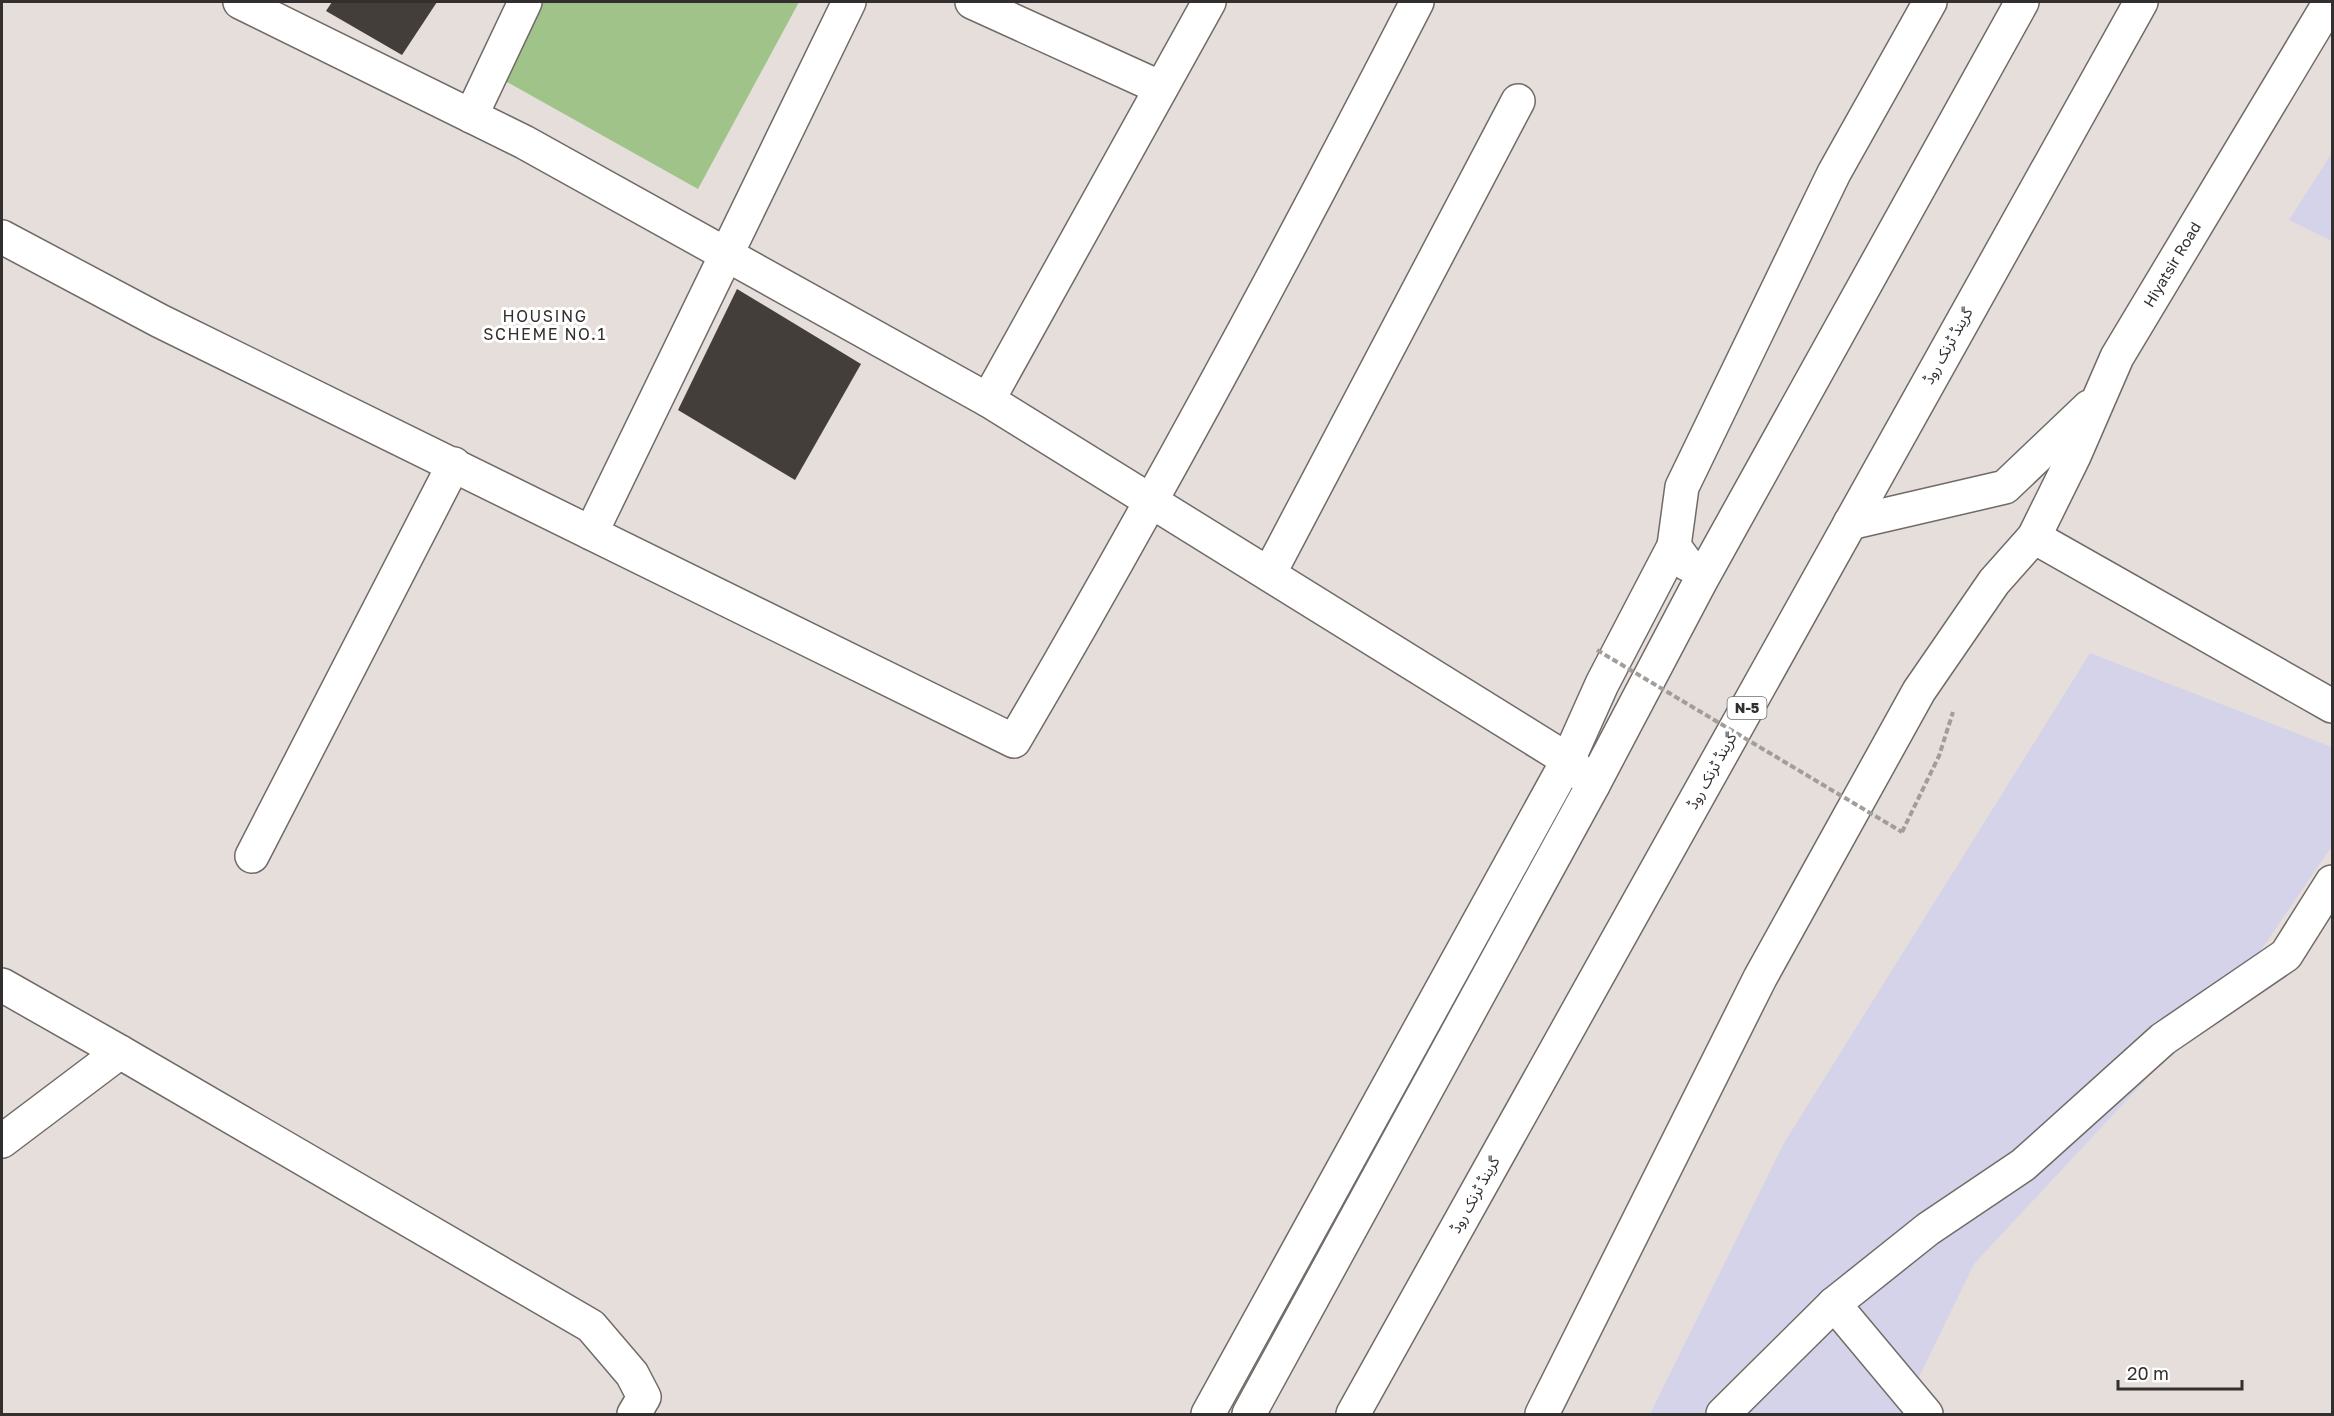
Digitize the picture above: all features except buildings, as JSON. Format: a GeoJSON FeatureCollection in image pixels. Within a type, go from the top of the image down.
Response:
{"type":"FeatureCollection","features":[{"type":"Feature","properties":{"kind":"main road"},"geometry":{"type":"LineString","coordinates":[[240,2],[524,142],[988,400],[1569,760],[1593,785]]}},
{"type":"Feature","properties":{"kind":"main road"},"geometry":{"type":"LineString","coordinates":[[471,116],[525,2]]}},
{"type":"Feature","properties":{"kind":"main road"},"geometry":{"type":"LineString","coordinates":[[591,532],[849,2]]}},
{"type":"Feature","properties":{"kind":"main road"},"geometry":{"type":"LineString","coordinates":[[972,2],[1161,88]]}},
{"type":"Feature","properties":{"kind":"main road"},"geometry":{"type":"LineString","coordinates":[[988,400],[1209,2]]}},
{"type":"Feature","properties":{"kind":"main road"},"geometry":{"type":"LineString","coordinates":[[2,237],[160,321],[1014,741],[1151,501],[1276,272],[1417,2]]}},
{"type":"Feature","properties":{"kind":"main road"},"geometry":{"type":"LineString","coordinates":[[1208,1414],[1569,760],[1602,684],[1674,546],[1682,487],[1834,173],[1930,2]]}},
{"type":"Feature","properties":{"kind":"main road"},"geometry":{"type":"LineString","coordinates":[[1249,1414],[1593,785],[1700,582],[2022,2]]}},
{"type":"Feature","properties":{"kind":"main road","name":"گرینڈ ٹرنک روڈ"},"geometry":{"type":"LineString","coordinates":[[1353,1414],[2140,2]]}},
{"type":"Feature","properties":{"kind":"main road","name":"Hiyatsir Road"},"geometry":{"type":"LineString","coordinates":[[1542,1414],[1760,978],[1919,690],[1994,582],[2034,537],[2117,357],[2330,2]]}},
{"type":"Feature","properties":{"kind":"main road"},"geometry":{"type":"LineString","coordinates":[[1269,574],[1518,101]]}},
{"type":"Feature","properties":{"kind":"main road"},"geometry":{"type":"LineString","coordinates":[[1850,524],[2005,487],[2099,398]]}},
{"type":"Feature","properties":{"kind":"main road"},"geometry":{"type":"LineString","coordinates":[[252,856],[454,464]]}},
{"type":"Feature","properties":{"kind":"main road"},"geometry":{"type":"LineString","coordinates":[[2034,537],[2332,706]]}},
{"type":"Feature","properties":{"kind":"main road"},"geometry":{"type":"LineString","coordinates":[[1674,546],[1700,582]]}},
{"type":"Feature","properties":{"kind":"main road"},"geometry":{"type":"LineString","coordinates":[[1723,1414],[1834,1304],[1928,1229],[2023,1165],[2163,1039],[2286,955],[2332,882]]}},
{"type":"Feature","properties":{"kind":"main road"},"geometry":{"type":"LineString","coordinates":[[2,986],[120,1052],[591,1326],[632,1374],[644,1397],[634,1414]]}},
{"type":"Feature","properties":{"kind":"main road"},"geometry":{"type":"LineString","coordinates":[[2,1141],[120,1052]]}},
{"type":"Feature","properties":{"kind":"main road"},"geometry":{"type":"LineString","coordinates":[[1834,1304],[1926,1414]]}},
{"type":"Feature","properties":{"kind":"path"},"geometry":{"type":"LineString","coordinates":[[1597,650],[1902,832]]}},
{"type":"Feature","properties":{"kind":"shaded area"},"geometry":{"type":"Polygon","coordinates":[[[2332,153],[2332,241],[2289,220],[2332,153]]]}},
{"type":"Feature","properties":{"kind":"shaded area"},"geometry":{"type":"Polygon","coordinates":[[[2090,653],[2332,747],[2332,846],[2246,972],[1974,1264],[1901,1414],[1650,1414],[1784,1143],[2090,653]]]}},
{"type":"Feature","properties":{"kind":"green space"},"geometry":{"type":"Polygon","coordinates":[[[533,2],[799,2],[698,189],[491,73],[533,2]]]}},
{"type":"Feature","properties":{"kind":"district","name":"HOUSING SCHEME NO.1"},"geometry":{"type":"Point","coordinates":[545,325]}}]}
